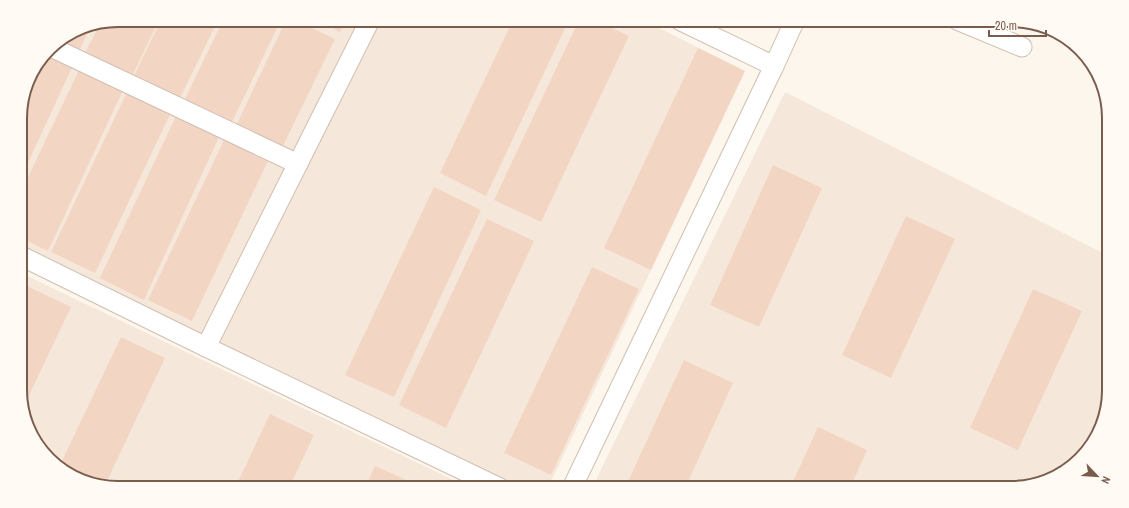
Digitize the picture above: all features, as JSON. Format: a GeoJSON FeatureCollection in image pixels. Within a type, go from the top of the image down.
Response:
{"type":"FeatureCollection","features":[{"type":"Feature","properties":{"kind":"street"},"geometry":{"type":"LineString","coordinates":[[206,347],[366,27]]}},
{"type":"Feature","properties":{"kind":"street"},"geometry":{"type":"LineString","coordinates":[[693,27],[774,66]]}},
{"type":"Feature","properties":{"kind":"street"},"geometry":{"type":"LineString","coordinates":[[575,481],[792,27]]}},
{"type":"Feature","properties":{"kind":"street"},"geometry":{"type":"LineString","coordinates":[[974,27],[1022,47]]}},
{"type":"Feature","properties":{"kind":"street"},"geometry":{"type":"LineString","coordinates":[[58,50],[298,164]]}},
{"type":"Feature","properties":{"kind":"street"},"geometry":{"type":"LineString","coordinates":[[27,259],[485,481]]}},
{"type":"Feature","properties":{"kind":"shaded area"},"geometry":{"type":"Polygon","coordinates":[[[112,27],[657,27],[745,71],[551,481],[492,481],[27,261],[27,112],[30,94],[36,78],[42,67],[50,58],[72,39],[89,32],[112,27]]]}},
{"type":"Feature","properties":{"kind":"shaded area"},"geometry":{"type":"Polygon","coordinates":[[[785,92],[1102,252],[1102,390],[1100,408],[1095,425],[1090,436],[1083,445],[1062,466],[1040,476],[1017,481],[595,481],[785,92]]]}},
{"type":"Feature","properties":{"kind":"shaded area"},"geometry":{"type":"Polygon","coordinates":[[[27,276],[455,481],[112,481],[94,478],[72,469],[54,454],[39,436],[30,414],[27,390],[27,276]]]}},
{"type":"Feature","properties":{"kind":"building"},"geometry":{"type":"Polygon","coordinates":[[[112,27],[156,27],[132,76],[85,53],[97,30],[112,27]]]}},
{"type":"Feature","properties":{"kind":"building"},"geometry":{"type":"Polygon","coordinates":[[[158,27],[215,27],[180,98],[134,76],[158,27]]]}},
{"type":"Feature","properties":{"kind":"building"},"geometry":{"type":"Polygon","coordinates":[[[220,27],[278,27],[231,124],[184,101],[220,27]]]}},
{"type":"Feature","properties":{"kind":"building"},"geometry":{"type":"Polygon","coordinates":[[[283,27],[310,27],[335,39],[281,150],[235,128],[283,27]]]}},
{"type":"Feature","properties":{"kind":"building"},"geometry":{"type":"Polygon","coordinates":[[[330,27],[342,27],[340,32],[330,27]]]}},
{"type":"Feature","properties":{"kind":"building"},"geometry":{"type":"Polygon","coordinates":[[[510,27],[566,27],[486,196],[440,173],[510,27]]]}},
{"type":"Feature","properties":{"kind":"building"},"geometry":{"type":"Polygon","coordinates":[[[576,27],[610,27],[629,36],[541,222],[494,200],[576,27]]]}},
{"type":"Feature","properties":{"kind":"building"},"geometry":{"type":"Polygon","coordinates":[[[88,32],[79,51],[65,44],[88,32]]]}},
{"type":"Feature","properties":{"kind":"building"},"geometry":{"type":"Polygon","coordinates":[[[698,48],[745,71],[651,270],[604,248],[698,48]]]}},
{"type":"Feature","properties":{"kind":"building"},"geometry":{"type":"Polygon","coordinates":[[[55,53],[74,63],[27,165],[27,112],[30,94],[36,78],[42,67],[55,53]]]}},
{"type":"Feature","properties":{"kind":"building"},"geometry":{"type":"Polygon","coordinates":[[[80,68],[124,88],[48,251],[27,241],[27,179],[80,68]]]}},
{"type":"Feature","properties":{"kind":"building"},"geometry":{"type":"Polygon","coordinates":[[[128,90],[172,110],[95,273],[51,252],[128,90]]]}},
{"type":"Feature","properties":{"kind":"building"},"geometry":{"type":"Polygon","coordinates":[[[176,116],[219,137],[144,300],[100,278],[176,116]]]}},
{"type":"Feature","properties":{"kind":"building"},"geometry":{"type":"Polygon","coordinates":[[[225,138],[269,159],[192,321],[148,300],[225,138]]]}},
{"type":"Feature","properties":{"kind":"building"},"geometry":{"type":"Polygon","coordinates":[[[773,165],[822,188],[759,327],[710,305],[773,165]]]}},
{"type":"Feature","properties":{"kind":"building"},"geometry":{"type":"Polygon","coordinates":[[[434,187],[481,210],[394,397],[345,375],[434,187]]]}},
{"type":"Feature","properties":{"kind":"building"},"geometry":{"type":"Polygon","coordinates":[[[906,216],[955,239],[891,378],[842,355],[906,216]]]}},
{"type":"Feature","properties":{"kind":"building"},"geometry":{"type":"Polygon","coordinates":[[[487,219],[534,241],[446,428],[399,405],[487,219]]]}},
{"type":"Feature","properties":{"kind":"building"},"geometry":{"type":"Polygon","coordinates":[[[592,267],[639,289],[551,475],[504,453],[592,267]]]}},
{"type":"Feature","properties":{"kind":"building"},"geometry":{"type":"Polygon","coordinates":[[[27,286],[71,307],[28,398],[27,286]]]}},
{"type":"Feature","properties":{"kind":"building"},"geometry":{"type":"Polygon","coordinates":[[[1033,289],[1082,311],[1018,450],[970,428],[1033,289]]]}},
{"type":"Feature","properties":{"kind":"building"},"geometry":{"type":"Polygon","coordinates":[[[121,337],[165,358],[107,480],[83,474],[72,469],[62,461],[121,337]]]}},
{"type":"Feature","properties":{"kind":"building"},"geometry":{"type":"Polygon","coordinates":[[[684,360],[733,383],[688,481],[628,481],[684,360]]]}},
{"type":"Feature","properties":{"kind":"building"},"geometry":{"type":"Polygon","coordinates":[[[270,414],[314,435],[292,481],[238,481],[270,414]]]}},
{"type":"Feature","properties":{"kind":"building"},"geometry":{"type":"Polygon","coordinates":[[[818,427],[867,450],[853,481],[793,481],[818,427]]]}},
{"type":"Feature","properties":{"kind":"building"},"geometry":{"type":"Polygon","coordinates":[[[375,466],[409,481],[368,481],[375,466]]]}}]}
